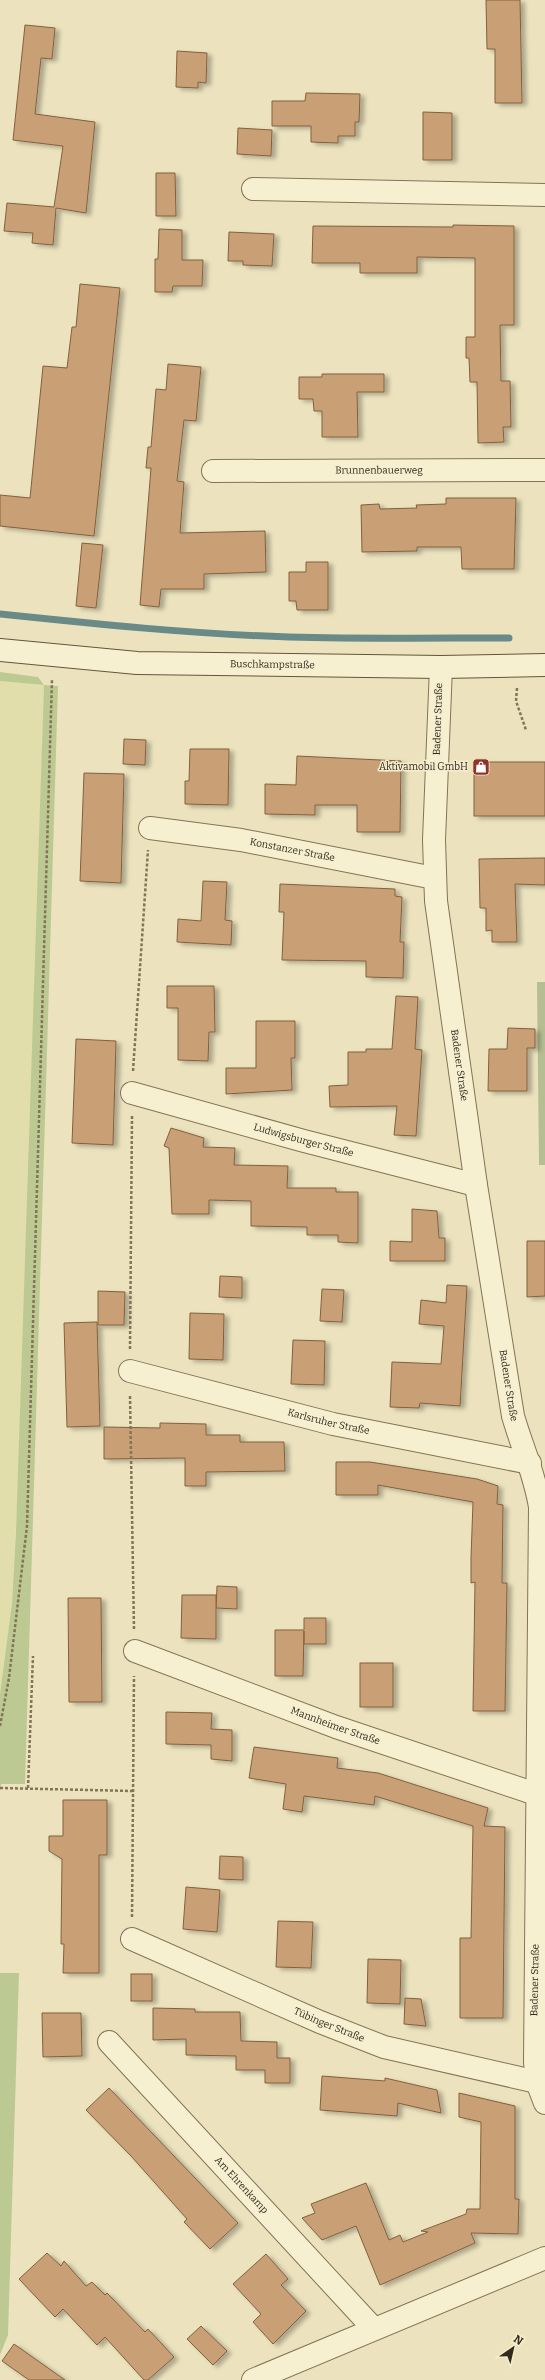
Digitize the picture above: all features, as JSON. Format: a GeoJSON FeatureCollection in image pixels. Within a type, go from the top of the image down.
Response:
{"type":"FeatureCollection","features":[{"type":"Feature","properties":{"kind":"street"},"geometry":{"type":"LineString","coordinates":[[253,189],[545,195]]}},
{"type":"Feature","properties":{"kind":"street","name":"Brunnenbauerweg"},"geometry":{"type":"LineString","coordinates":[[213,470],[545,470]]}},
{"type":"Feature","properties":{"kind":"street","name":"Buschkampstraße"},"geometry":{"type":"LineString","coordinates":[[0,650],[52,657],[136,663],[440,667],[545,665]]}},
{"type":"Feature","properties":{"kind":"street","name":"Badener Straße"},"geometry":{"type":"LineString","coordinates":[[440,667],[434,878],[476,1185],[514,1416],[519,1438],[530,1463],[540,1507],[539,1795],[534,2062],[537,2082],[545,2103]]}},
{"type":"Feature","properties":{"kind":"street","name":"Konstanzer Straße"},"geometry":{"type":"LineString","coordinates":[[150,828],[241,840],[434,878]]}},
{"type":"Feature","properties":{"kind":"street","name":"Ludwigsburger Straße"},"geometry":{"type":"LineString","coordinates":[[132,1093],[304,1141],[476,1185]]}},
{"type":"Feature","properties":{"kind":"street","name":"Karlsruher Straße"},"geometry":{"type":"LineString","coordinates":[[130,1371],[333,1424],[530,1463]]}},
{"type":"Feature","properties":{"kind":"street","name":"Mannheimer Straße"},"geometry":{"type":"LineString","coordinates":[[135,1651],[336,1727],[539,1795]]}},
{"type":"Feature","properties":{"kind":"street","name":"Tübinger Straße"},"geometry":{"type":"LineString","coordinates":[[132,1939],[320,2022],[384,2047],[537,2082]]}},
{"type":"Feature","properties":{"kind":"street","name":"Am Ehrenkamp"},"geometry":{"type":"LineString","coordinates":[[109,2042],[374,2330]]}},
{"type":"Feature","properties":{"kind":"street"},"geometry":{"type":"LineString","coordinates":[[253,2380],[279,2376],[374,2330],[545,2258]]}},
{"type":"Feature","properties":{"kind":"path"},"geometry":{"type":"LineString","coordinates":[[0,1726],[9,1678],[27,1526],[52,657]]}},
{"type":"Feature","properties":{"kind":"path"},"geometry":{"type":"LineString","coordinates":[[518,666],[516,702],[526,730]]}},
{"type":"Feature","properties":{"kind":"path"},"geometry":{"type":"LineString","coordinates":[[28,1788],[33,1656]]}},
{"type":"Feature","properties":{"kind":"path"},"geometry":{"type":"LineString","coordinates":[[0,1788],[133,1791]]}},
{"type":"Feature","properties":{"kind":"shaded area"},"geometry":{"type":"Polygon","coordinates":[[[0,681],[44,685],[23,1379],[12,1603],[0,1694],[0,681]]]}},
{"type":"Feature","properties":{"kind":"green space"},"geometry":{"type":"Polygon","coordinates":[[[0,672],[38,677],[44,685],[0,681],[0,672]]]}},
{"type":"Feature","properties":{"kind":"green space"},"geometry":{"type":"Polygon","coordinates":[[[44,685],[58,686],[25,1784],[1,1784],[0,1792],[0,1694],[12,1603],[16,1531],[44,685]]]}},
{"type":"Feature","properties":{"kind":"green space"},"geometry":{"type":"Polygon","coordinates":[[[537,982],[545,982],[545,1165],[539,1165],[537,982]]]}},
{"type":"Feature","properties":{"kind":"green space"},"geometry":{"type":"Polygon","coordinates":[[[0,1973],[19,1973],[8,2335],[0,2355],[0,1973]]]}},
{"type":"Feature","properties":{"kind":"building"},"geometry":{"type":"Polygon","coordinates":[[[486,0],[520,0],[522,103],[495,103],[495,49],[487,49],[486,0]]]}},
{"type":"Feature","properties":{"kind":"building"},"geometry":{"type":"Polygon","coordinates":[[[25,25],[55,28],[52,59],[41,58],[35,114],[95,122],[86,213],[56,208],[53,245],[32,243],[33,233],[4,231],[7,203],[54,207],[63,146],[13,140],[25,25]]]}},
{"type":"Feature","properties":{"kind":"building"},"geometry":{"type":"Polygon","coordinates":[[[177,51],[207,53],[206,83],[198,82],[198,88],[176,87],[177,51]]]}},
{"type":"Feature","properties":{"kind":"building"},"geometry":{"type":"Polygon","coordinates":[[[306,93],[360,94],[359,122],[355,122],[355,136],[338,136],[338,143],[311,142],[311,126],[272,126],[272,101],[305,101],[306,93]]]}},
{"type":"Feature","properties":{"kind":"building"},"geometry":{"type":"Polygon","coordinates":[[[423,112],[452,113],[452,160],[423,160],[423,112]]]}},
{"type":"Feature","properties":{"kind":"building"},"geometry":{"type":"Polygon","coordinates":[[[238,128],[272,130],[271,156],[237,154],[238,128]]]}},
{"type":"Feature","properties":{"kind":"building"},"geometry":{"type":"Polygon","coordinates":[[[156,173],[175,173],[176,216],[156,216],[156,173]]]}},
{"type":"Feature","properties":{"kind":"building"},"geometry":{"type":"Polygon","coordinates":[[[453,225],[514,226],[514,325],[500,325],[501,381],[510,381],[511,427],[503,427],[504,442],[478,443],[477,382],[470,382],[469,358],[466,358],[466,337],[475,337],[475,258],[417,257],[417,273],[360,273],[360,263],[312,263],[313,226],[453,227],[453,225]]]}},
{"type":"Feature","properties":{"kind":"building"},"geometry":{"type":"Polygon","coordinates":[[[159,229],[182,230],[182,260],[203,260],[202,286],[173,286],[172,292],[155,292],[155,259],[158,259],[159,229]]]}},
{"type":"Feature","properties":{"kind":"building"},"geometry":{"type":"Polygon","coordinates":[[[229,232],[274,234],[272,266],[243,265],[243,261],[228,261],[229,232]]]}},
{"type":"Feature","properties":{"kind":"building"},"geometry":{"type":"Polygon","coordinates":[[[80,284],[120,288],[94,536],[0,526],[0,495],[30,498],[43,366],[67,368],[72,327],[76,327],[80,284]]]}},
{"type":"Feature","properties":{"kind":"building"},"geometry":{"type":"Polygon","coordinates":[[[168,364],[201,367],[196,421],[184,420],[177,481],[184,482],[180,533],[265,531],[266,572],[204,574],[204,589],[161,589],[159,607],[140,605],[151,468],[146,468],[148,447],[151,447],[156,389],[166,390],[168,364]]]}},
{"type":"Feature","properties":{"kind":"building"},"geometry":{"type":"Polygon","coordinates":[[[322,374],[384,374],[384,392],[357,392],[358,437],[322,437],[322,411],[314,411],[313,399],[299,399],[299,377],[322,377],[322,374]]]}},
{"type":"Feature","properties":{"kind":"building"},"geometry":{"type":"Polygon","coordinates":[[[446,498],[516,498],[514,569],[462,569],[461,547],[417,547],[417,551],[362,552],[361,505],[379,504],[380,509],[417,508],[416,505],[446,504],[446,498]]]}},
{"type":"Feature","properties":{"kind":"building"},"geometry":{"type":"Polygon","coordinates":[[[82,543],[103,545],[96,608],[76,606],[82,543]]]}},
{"type":"Feature","properties":{"kind":"building"},"geometry":{"type":"Polygon","coordinates":[[[306,562],[328,562],[328,610],[297,610],[296,601],[289,601],[289,572],[306,572],[306,562]]]}},
{"type":"Feature","properties":{"kind":"building"},"geometry":{"type":"Polygon","coordinates":[[[124,739],[146,740],[145,765],[123,764],[124,739]]]}},
{"type":"Feature","properties":{"kind":"building"},"geometry":{"type":"Polygon","coordinates":[[[190,749],[229,749],[228,805],[185,804],[185,781],[189,781],[190,749]]]}},
{"type":"Feature","properties":{"kind":"building"},"geometry":{"type":"Polygon","coordinates":[[[297,756],[401,761],[400,832],[357,832],[357,805],[315,805],[315,815],[265,814],[265,784],[296,785],[297,756]]]}},
{"type":"Feature","properties":{"kind":"building"},"geometry":{"type":"Polygon","coordinates":[[[474,762],[545,762],[545,816],[474,816],[474,762]]]}},
{"type":"Feature","properties":{"kind":"building"},"geometry":{"type":"Polygon","coordinates":[[[84,773],[124,774],[121,883],[80,881],[84,773]]]}},
{"type":"Feature","properties":{"kind":"building"},"geometry":{"type":"Polygon","coordinates":[[[545,858],[545,885],[515,884],[517,942],[492,942],[492,930],[486,931],[486,908],[480,908],[479,859],[545,858]]]}},
{"type":"Feature","properties":{"kind":"building"},"geometry":{"type":"Polygon","coordinates":[[[203,881],[227,882],[225,920],[232,921],[231,945],[177,942],[178,919],[201,921],[203,881]]]}},
{"type":"Feature","properties":{"kind":"building"},"geometry":{"type":"Polygon","coordinates":[[[280,884],[395,889],[395,896],[402,897],[400,942],[404,942],[403,978],[366,977],[366,961],[282,960],[284,912],[279,912],[280,884]]]}},
{"type":"Feature","properties":{"kind":"building"},"geometry":{"type":"Polygon","coordinates":[[[167,986],[214,986],[215,1032],[209,1032],[208,1061],[178,1060],[178,1008],[167,1008],[167,986]]]}},
{"type":"Feature","properties":{"kind":"building"},"geometry":{"type":"Polygon","coordinates":[[[396,996],[418,997],[415,1049],[422,1050],[416,1136],[394,1135],[397,1106],[330,1107],[329,1086],[348,1085],[348,1052],[366,1052],[366,1049],[392,1049],[396,996]]]}},
{"type":"Feature","properties":{"kind":"building"},"geometry":{"type":"Polygon","coordinates":[[[256,1021],[295,1021],[295,1058],[291,1058],[292,1090],[226,1094],[226,1068],[256,1068],[256,1021]]]}},
{"type":"Feature","properties":{"kind":"building"},"geometry":{"type":"Polygon","coordinates":[[[508,1028],[535,1029],[535,1048],[527,1048],[527,1091],[488,1091],[489,1049],[507,1049],[508,1028]]]}},
{"type":"Feature","properties":{"kind":"building"},"geometry":{"type":"Polygon","coordinates":[[[76,1039],[116,1041],[113,1145],[72,1143],[76,1039]]]}},
{"type":"Feature","properties":{"kind":"building"},"geometry":{"type":"Polygon","coordinates":[[[171,1128],[204,1138],[203,1147],[235,1148],[234,1165],[288,1166],[287,1188],[336,1188],[336,1192],[358,1192],[358,1243],[338,1242],[338,1235],[307,1235],[307,1227],[251,1226],[251,1201],[209,1200],[209,1214],[172,1214],[169,1148],[164,1146],[171,1128]]]}},
{"type":"Feature","properties":{"kind":"building"},"geometry":{"type":"Polygon","coordinates":[[[412,1209],[437,1211],[439,1238],[445,1238],[445,1261],[390,1261],[390,1241],[412,1242],[412,1209]]]}},
{"type":"Feature","properties":{"kind":"building"},"geometry":{"type":"Polygon","coordinates":[[[527,1241],[545,1241],[545,1296],[527,1297],[527,1241]]]}},
{"type":"Feature","properties":{"kind":"building"},"geometry":{"type":"Polygon","coordinates":[[[220,1276],[242,1277],[242,1298],[219,1297],[220,1276]]]}},
{"type":"Feature","properties":{"kind":"building"},"geometry":{"type":"Polygon","coordinates":[[[447,1285],[467,1286],[460,1406],[420,1403],[419,1408],[390,1407],[392,1362],[441,1364],[444,1326],[419,1324],[421,1300],[446,1303],[447,1285]]]}},
{"type":"Feature","properties":{"kind":"building"},"geometry":{"type":"Polygon","coordinates":[[[322,1289],[344,1290],[342,1322],[320,1321],[322,1289]]]}},
{"type":"Feature","properties":{"kind":"building"},"geometry":{"type":"Polygon","coordinates":[[[98,1291],[125,1292],[124,1325],[98,1325],[98,1291]]]}},
{"type":"Feature","properties":{"kind":"building"},"geometry":{"type":"Polygon","coordinates":[[[190,1313],[224,1314],[223,1360],[189,1359],[190,1313]]]}},
{"type":"Feature","properties":{"kind":"building"},"geometry":{"type":"Polygon","coordinates":[[[97,1322],[100,1426],[67,1427],[64,1323],[97,1322]]]}},
{"type":"Feature","properties":{"kind":"building"},"geometry":{"type":"Polygon","coordinates":[[[293,1340],[325,1341],[324,1385],[291,1384],[293,1340]]]}},
{"type":"Feature","properties":{"kind":"building"},"geometry":{"type":"Polygon","coordinates":[[[160,1423],[206,1424],[206,1435],[240,1435],[240,1442],[284,1442],[285,1471],[206,1472],[206,1486],[185,1486],[185,1458],[104,1459],[104,1427],[160,1428],[160,1423]]]}},
{"type":"Feature","properties":{"kind":"building"},"geometry":{"type":"Polygon","coordinates":[[[336,1462],[370,1462],[477,1479],[498,1486],[497,1504],[503,1505],[502,1583],[507,1583],[505,1711],[473,1711],[475,1582],[471,1583],[471,1558],[473,1502],[378,1485],[378,1495],[336,1495],[336,1462]]]}},
{"type":"Feature","properties":{"kind":"building"},"geometry":{"type":"Polygon","coordinates":[[[217,1586],[237,1587],[237,1609],[216,1608],[217,1586]]]}},
{"type":"Feature","properties":{"kind":"building"},"geometry":{"type":"Polygon","coordinates":[[[182,1595],[216,1595],[216,1639],[181,1638],[182,1595]]]}},
{"type":"Feature","properties":{"kind":"building"},"geometry":{"type":"Polygon","coordinates":[[[68,1598],[101,1598],[102,1702],[69,1702],[68,1598]]]}},
{"type":"Feature","properties":{"kind":"building"},"geometry":{"type":"Polygon","coordinates":[[[304,1618],[326,1618],[326,1644],[304,1644],[304,1631],[303,1676],[275,1676],[275,1630],[304,1630],[304,1618]]]}},
{"type":"Feature","properties":{"kind":"building"},"geometry":{"type":"Polygon","coordinates":[[[360,1663],[393,1663],[393,1707],[360,1707],[360,1663]]]}},
{"type":"Feature","properties":{"kind":"building"},"geometry":{"type":"Polygon","coordinates":[[[166,1712],[212,1713],[211,1729],[232,1730],[232,1761],[211,1759],[211,1745],[166,1744],[166,1712]]]}},
{"type":"Feature","properties":{"kind":"building"},"geometry":{"type":"Polygon","coordinates":[[[254,1747],[338,1758],[337,1768],[378,1773],[488,1808],[484,1826],[505,1827],[503,2018],[460,2018],[460,1938],[471,1938],[473,1826],[375,1796],[374,1805],[304,1796],[302,1812],[283,1809],[286,1784],[249,1778],[254,1747]]]}},
{"type":"Feature","properties":{"kind":"building"},"geometry":{"type":"Polygon","coordinates":[[[63,1800],[107,1800],[107,1855],[99,1855],[99,1973],[63,1973],[64,1944],[61,1944],[62,1859],[49,1851],[49,1836],[63,1836],[63,1800]]]}},
{"type":"Feature","properties":{"kind":"building"},"geometry":{"type":"Polygon","coordinates":[[[220,1856],[243,1857],[243,1880],[219,1879],[220,1856]]]}},
{"type":"Feature","properties":{"kind":"building"},"geometry":{"type":"Polygon","coordinates":[[[186,1887],[220,1890],[217,1932],[183,1929],[186,1887]]]}},
{"type":"Feature","properties":{"kind":"building"},"geometry":{"type":"Polygon","coordinates":[[[278,1921],[313,1922],[311,1968],[276,1967],[278,1921]]]}},
{"type":"Feature","properties":{"kind":"building"},"geometry":{"type":"Polygon","coordinates":[[[368,1959],[401,1960],[400,2004],[367,2003],[368,1959]]]}},
{"type":"Feature","properties":{"kind":"building"},"geometry":{"type":"Polygon","coordinates":[[[131,1974],[152,1974],[152,2001],[131,2001],[131,1974]]]}},
{"type":"Feature","properties":{"kind":"building"},"geometry":{"type":"Polygon","coordinates":[[[405,1998],[421,1999],[426,2026],[404,2024],[405,1998]]]}},
{"type":"Feature","properties":{"kind":"building"},"geometry":{"type":"Polygon","coordinates":[[[153,2008],[195,2009],[195,2012],[240,2012],[241,2041],[277,2042],[277,2058],[290,2058],[290,2083],[265,2083],[265,2070],[236,2070],[236,2056],[186,2055],[186,2039],[153,2040],[153,2008]]]}},
{"type":"Feature","properties":{"kind":"building"},"geometry":{"type":"Polygon","coordinates":[[[42,2013],[81,2013],[82,2056],[43,2057],[42,2013]]]}},
{"type":"Feature","properties":{"kind":"building"},"geometry":{"type":"Polygon","coordinates":[[[322,2076],[385,2081],[385,2078],[437,2090],[441,2113],[398,2103],[397,2116],[320,2110],[322,2076]]]}},
{"type":"Feature","properties":{"kind":"building"},"geometry":{"type":"Polygon","coordinates":[[[109,2088],[238,2223],[210,2249],[184,2222],[187,2219],[131,2156],[86,2110],[109,2088]]]}},
{"type":"Feature","properties":{"kind":"building"},"geometry":{"type":"Polygon","coordinates":[[[459,2093],[515,2106],[515,2199],[519,2199],[518,2234],[471,2233],[475,2243],[380,2285],[356,2226],[322,2240],[302,2218],[315,2213],[311,2204],[366,2183],[389,2240],[400,2235],[403,2242],[428,2232],[421,2231],[466,2214],[467,2209],[480,2209],[481,2122],[459,2117],[459,2093]]]}},
{"type":"Feature","properties":{"kind":"building"},"geometry":{"type":"Polygon","coordinates":[[[47,2253],[61,2266],[64,2261],[86,2286],[92,2282],[105,2295],[107,2293],[145,2332],[148,2329],[174,2357],[148,2380],[144,2380],[105,2337],[97,2345],[63,2309],[55,2317],[19,2279],[47,2253]]]}},
{"type":"Feature","properties":{"kind":"building"},"geometry":{"type":"Polygon","coordinates":[[[266,2254],[288,2279],[281,2285],[306,2311],[273,2344],[253,2322],[261,2314],[233,2284],[266,2254]]]}},
{"type":"Feature","properties":{"kind":"building"},"geometry":{"type":"Polygon","coordinates":[[[201,2326],[227,2351],[213,2365],[187,2339],[201,2326]]]}},
{"type":"Feature","properties":{"kind":"building"},"geometry":{"type":"Polygon","coordinates":[[[14,2344],[65,2380],[29,2380],[2,2361],[14,2344]]]}},
{"type":"Feature","properties":{"kind":"waterway"},"geometry":{"type":"LineString","coordinates":[[0,614],[144,628],[253,636],[344,638],[509,638]]}},
{"type":"Feature","properties":{"kind":"place","name":"Aktivamobil GmbH"},"geometry":{"type":"Point","coordinates":[481,767]}}]}
